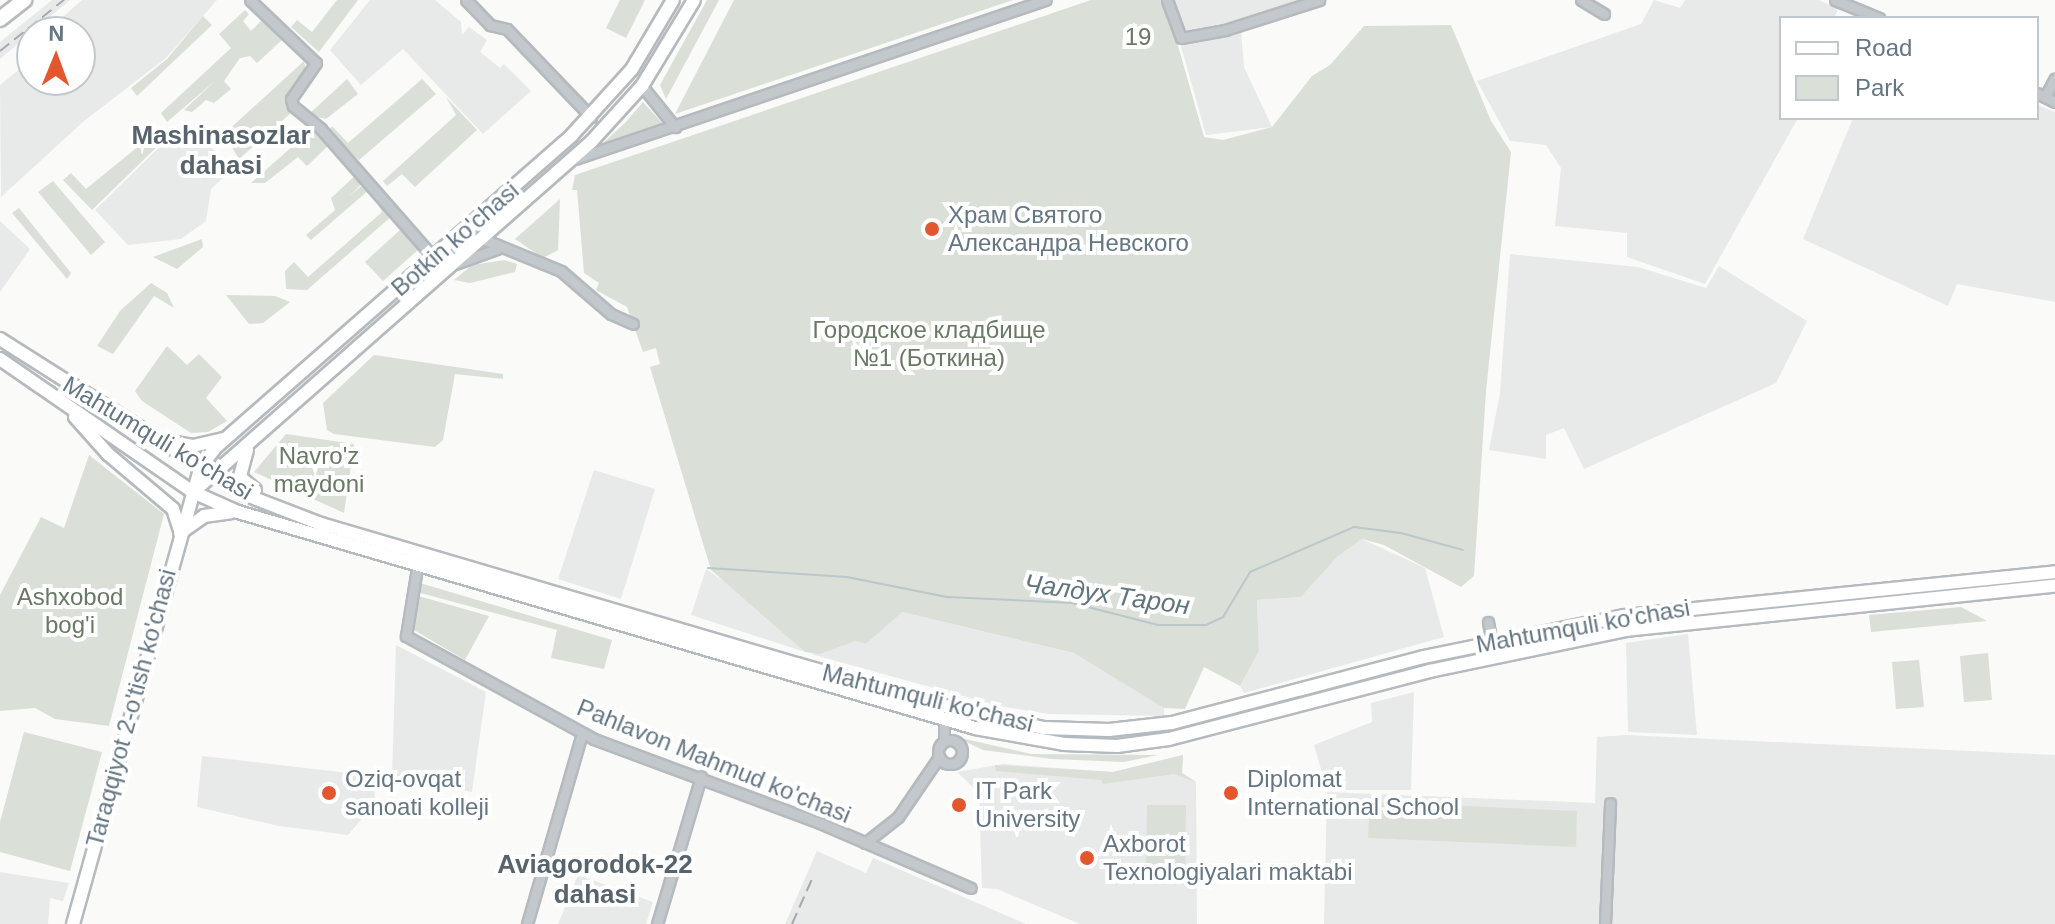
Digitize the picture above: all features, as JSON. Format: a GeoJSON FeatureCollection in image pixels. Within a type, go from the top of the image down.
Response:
{"type":"FeatureCollection","features":[{"type":"Feature","properties":{"kind":"highway"},"geometry":{"type":"LineString","coordinates":[[0,19],[24,0]]}},
{"type":"Feature","properties":{"kind":"main road","name":"Botkin ko'chasi"},"geometry":{"type":"LineString","coordinates":[[200,468],[226,438],[591,117],[623,80],[673,0]]}},
{"type":"Feature","properties":{"kind":"main road","name":"Botkin ko'chasi"},"geometry":{"type":"LineString","coordinates":[[193,492],[249,447],[572,160],[639,89],[694,0]]}},
{"type":"Feature","properties":{"kind":"main road"},"geometry":{"type":"LineString","coordinates":[[623,80],[639,89]]}},
{"type":"Feature","properties":{"kind":"main road"},"geometry":{"type":"LineString","coordinates":[[366,317],[379,332]]}},
{"type":"Feature","properties":{"kind":"main road","name":"Mahtumquli ko'chasi"},"geometry":{"type":"LineString","coordinates":[[0,339],[200,468],[395,555],[417,568],[944,719],[1051,742],[1143,744],[1430,671],[1611,633],[2055,586]]}},
{"type":"Feature","properties":{"kind":"main road","name":"Mahtumquli ko'chasi"},"geometry":{"type":"LineString","coordinates":[[0,359],[193,492],[238,512],[967,712],[1054,729],[1127,729],[1182,722],[1492,642],[1608,618],[2055,572]]}},
{"type":"Feature","properties":{"kind":"main road"},"geometry":{"type":"LineString","coordinates":[[60,400],[108,454],[173,509],[180,533],[204,516],[238,512]]}},
{"type":"Feature","properties":{"kind":"main road"},"geometry":{"type":"LineString","coordinates":[[152,435],[193,446],[226,438]]}},
{"type":"Feature","properties":{"kind":"main road"},"geometry":{"type":"LineString","coordinates":[[249,447],[240,469],[244,485],[321,524]]}},
{"type":"Feature","properties":{"kind":"main road","name":"Taraqqiyot 2-o'tish ko'chasi"},"geometry":{"type":"LineString","coordinates":[[73,924],[200,468]]}},
{"type":"Feature","properties":{"kind":"main road"},"geometry":{"type":"LineString","coordinates":[[1608,618],[1611,633]]}},
{"type":"Feature","properties":{"kind":"street"},"geometry":{"type":"LineString","coordinates":[[250,0],[316,63],[291,99],[293,106],[321,129],[434,258]]}},
{"type":"Feature","properties":{"kind":"street"},"geometry":{"type":"LineString","coordinates":[[466,0],[490,25],[507,29],[591,117]]}},
{"type":"Feature","properties":{"kind":"street","name":"Botkin ko'chasi"},"geometry":{"type":"LineString","coordinates":[[572,160],[1046,0]]}},
{"type":"Feature","properties":{"kind":"street"},"geometry":{"type":"LineString","coordinates":[[1167,0],[1181,38],[1235,27],[1319,0]]}},
{"type":"Feature","properties":{"kind":"street"},"geometry":{"type":"LineString","coordinates":[[1581,0],[1604,14]]}},
{"type":"Feature","properties":{"kind":"street"},"geometry":{"type":"LineString","coordinates":[[1835,0],[1845,0]]}},
{"type":"Feature","properties":{"kind":"street"},"geometry":{"type":"LineString","coordinates":[[1835,0],[1874,16]]}},
{"type":"Feature","properties":{"kind":"street"},"geometry":{"type":"LineString","coordinates":[[2046,97],[2055,78]]}},
{"type":"Feature","properties":{"kind":"street"},"geometry":{"type":"LineString","coordinates":[[639,89],[675,127]]}},
{"type":"Feature","properties":{"kind":"street"},"geometry":{"type":"LineString","coordinates":[[483,239],[497,249],[561,271],[611,314],[633,324]]}},
{"type":"Feature","properties":{"kind":"street"},"geometry":{"type":"LineString","coordinates":[[455,264],[497,249]]}},
{"type":"Feature","properties":{"kind":"street","name":"Pahlavon Mahmud ko'chasi"},"geometry":{"type":"LineString","coordinates":[[417,568],[406,636],[582,733],[701,776],[971,888]]}},
{"type":"Feature","properties":{"kind":"street"},"geometry":{"type":"LineString","coordinates":[[1488,622],[1492,642]]}},
{"type":"Feature","properties":{"kind":"street"},"geometry":{"type":"LineString","coordinates":[[865,843],[898,817],[939,757],[944,741],[944,719]]}},
{"type":"Feature","properties":{"kind":"street"},"geometry":{"type":"LineString","coordinates":[[527,924],[582,733]]}},
{"type":"Feature","properties":{"kind":"street"},"geometry":{"type":"LineString","coordinates":[[939,757],[948,764],[962,756],[958,742],[944,741]]}},
{"type":"Feature","properties":{"kind":"street"},"geometry":{"type":"LineString","coordinates":[[657,924],[701,776]]}},
{"type":"Feature","properties":{"kind":"street"},"geometry":{"type":"LineString","coordinates":[[1605,924],[1610,803]]}},
{"type":"Feature","properties":{"kind":"shaded area"},"geometry":{"type":"Polygon","coordinates":[[[52,0],[70,0],[51,16],[32,16],[52,0]]]}},
{"type":"Feature","properties":{"kind":"shaded area"},"geometry":{"type":"Polygon","coordinates":[[[82,0],[217,0],[166,58],[84,121],[1,197],[0,85],[16,72],[16,96],[96,96],[96,16],[64,16],[82,0]]]}},
{"type":"Feature","properties":{"kind":"shaded area"},"geometry":{"type":"Polygon","coordinates":[[[370,0],[435,0],[461,22],[462,35],[469,27],[487,40],[480,52],[500,68],[504,64],[531,91],[483,134],[403,49],[361,85],[330,50],[370,0]]]}},
{"type":"Feature","properties":{"kind":"shaded area"},"geometry":{"type":"Polygon","coordinates":[[[1168,0],[1315,0],[1241,30],[1244,67],[1272,127],[1206,135],[1168,0]]]}},
{"type":"Feature","properties":{"kind":"shaded area"},"geometry":{"type":"Polygon","coordinates":[[[1654,0],[1680,8],[1685,0],[1819,0],[1838,9],[1835,16],[1779,16],[1779,120],[1797,120],[1705,284],[1627,257],[1627,233],[1555,226],[1561,168],[1546,145],[1510,141],[1477,81],[1641,24],[1654,0]]]}},
{"type":"Feature","properties":{"kind":"shaded area"},"geometry":{"type":"Polygon","coordinates":[[[16,29],[16,46],[0,59],[0,42],[16,29]]]}},
{"type":"Feature","properties":{"kind":"shaded area"},"geometry":{"type":"Polygon","coordinates":[[[2039,106],[2055,112],[2055,302],[1957,284],[1948,306],[1803,239],[1852,120],[2039,120],[2039,106]]]}},
{"type":"Feature","properties":{"kind":"shaded area"},"geometry":{"type":"Polygon","coordinates":[[[184,123],[224,159],[225,176],[211,189],[206,221],[181,239],[128,245],[95,210],[184,123]]]}},
{"type":"Feature","properties":{"kind":"shaded area"},"geometry":{"type":"Polygon","coordinates":[[[0,221],[30,249],[0,292],[0,221]]]}},
{"type":"Feature","properties":{"kind":"shaded area"},"geometry":{"type":"Polygon","coordinates":[[[1510,254],[1638,267],[1706,288],[1719,266],[1807,321],[1776,383],[1584,469],[1564,428],[1546,435],[1546,459],[1489,450],[1500,393],[1510,254]]]}},
{"type":"Feature","properties":{"kind":"shaded area"},"geometry":{"type":"Polygon","coordinates":[[[594,470],[655,489],[621,599],[558,579],[594,470]]]}},
{"type":"Feature","properties":{"kind":"shaded area"},"geometry":{"type":"Polygon","coordinates":[[[1362,539],[1425,568],[1444,637],[1244,693],[1240,686],[1259,651],[1257,600],[1301,597],[1338,556],[1362,539]]]}},
{"type":"Feature","properties":{"kind":"shaded area"},"geometry":{"type":"Polygon","coordinates":[[[706,569],[734,588],[805,652],[691,615],[706,569]]]}},
{"type":"Feature","properties":{"kind":"shaded area"},"geometry":{"type":"Polygon","coordinates":[[[901,612],[1074,653],[1152,699],[1164,708],[1164,716],[1049,714],[999,706],[811,654],[856,641],[866,644],[901,612]]]}},
{"type":"Feature","properties":{"kind":"shaded area"},"geometry":{"type":"Polygon","coordinates":[[[1688,634],[1697,735],[1628,732],[1626,643],[1688,634]]]}},
{"type":"Feature","properties":{"kind":"shaded area"},"geometry":{"type":"Polygon","coordinates":[[[396,645],[486,692],[472,792],[392,778],[396,645]]]}},
{"type":"Feature","properties":{"kind":"shaded area"},"geometry":{"type":"Polygon","coordinates":[[[1414,692],[1411,790],[1327,790],[1314,745],[1372,722],[1371,703],[1414,692]]]}},
{"type":"Feature","properties":{"kind":"shaded area"},"geometry":{"type":"Polygon","coordinates":[[[1627,735],[2055,755],[2055,924],[1324,924],[1327,792],[1595,803],[1597,737],[1627,735]]]}},
{"type":"Feature","properties":{"kind":"shaded area","name":"Axborot Texnologiyalari maktabi"},"geometry":{"type":"Polygon","coordinates":[[[1183,755],[1182,773],[1196,782],[1197,924],[1080,924],[997,889],[982,888],[979,793],[957,772],[1003,764],[1113,772],[1183,755]]]}},
{"type":"Feature","properties":{"kind":"shaded area"},"geometry":{"type":"Polygon","coordinates":[[[202,756],[374,776],[375,803],[348,835],[279,826],[197,807],[202,756]]]}},
{"type":"Feature","properties":{"kind":"shaded area"},"geometry":{"type":"Polygon","coordinates":[[[817,851],[866,873],[873,858],[1026,924],[785,924],[817,851]]]}},
{"type":"Feature","properties":{"kind":"shaded area"},"geometry":{"type":"Polygon","coordinates":[[[0,872],[69,883],[63,901],[50,898],[48,924],[0,924],[0,872]]]}},
{"type":"Feature","properties":{"kind":"shaded area"},"geometry":{"type":"Polygon","coordinates":[[[578,875],[653,902],[646,924],[558,924],[578,875]]]}},
{"type":"Feature","properties":{"kind":"green space"},"geometry":{"type":"Polygon","coordinates":[[[337,0],[358,0],[319,52],[291,27],[297,20],[312,32],[337,0]]]}},
{"type":"Feature","properties":{"kind":"green space"},"geometry":{"type":"Polygon","coordinates":[[[620,0],[645,0],[626,38],[606,28],[620,0]]]}},
{"type":"Feature","properties":{"kind":"green space"},"geometry":{"type":"Polygon","coordinates":[[[707,0],[719,0],[666,99],[660,85],[707,0]]]}},
{"type":"Feature","properties":{"kind":"green space"},"geometry":{"type":"Polygon","coordinates":[[[734,0],[1013,0],[675,114],[734,0]]]}},
{"type":"Feature","properties":{"kind":"green space","name":"Городское кладбище №1 (Боткина)"},"geometry":{"type":"Polygon","coordinates":[[[1091,0],[1165,0],[1204,137],[1223,140],[1272,127],[1312,76],[1330,65],[1364,26],[1451,25],[1491,121],[1511,152],[1486,391],[1474,576],[1461,587],[1384,545],[1362,539],[1338,556],[1301,597],[1257,600],[1259,651],[1240,686],[1204,667],[1185,709],[1164,708],[1074,653],[902,612],[866,644],[855,641],[820,654],[805,652],[711,570],[650,367],[660,364],[656,348],[643,352],[627,307],[596,290],[599,283],[584,273],[577,190],[572,190],[575,175],[1091,0]]]}},
{"type":"Feature","properties":{"kind":"green space"},"geometry":{"type":"Polygon","coordinates":[[[245,10],[249,14],[243,21],[251,31],[264,18],[283,39],[257,63],[250,56],[240,58],[224,81],[231,89],[214,103],[206,100],[192,112],[184,110],[216,80],[167,122],[161,113],[231,48],[219,34],[245,10]]]}},
{"type":"Feature","properties":{"kind":"green space"},"geometry":{"type":"Polygon","coordinates":[[[203,16],[212,25],[137,96],[131,88],[167,59],[203,16]]]}},
{"type":"Feature","properties":{"kind":"green space"},"geometry":{"type":"Polygon","coordinates":[[[304,61],[306,72],[287,99],[293,111],[239,159],[224,134],[304,61]]]}},
{"type":"Feature","properties":{"kind":"green space"},"geometry":{"type":"Polygon","coordinates":[[[347,79],[358,94],[326,119],[308,115],[347,79]]]}},
{"type":"Feature","properties":{"kind":"green space"},"geometry":{"type":"Polygon","coordinates":[[[422,79],[436,94],[359,160],[328,132],[332,126],[348,143],[422,79]]]}},
{"type":"Feature","properties":{"kind":"green space"},"geometry":{"type":"Polygon","coordinates":[[[446,97],[477,130],[415,187],[402,174],[387,186],[383,181],[456,115],[446,97]]]}},
{"type":"Feature","properties":{"kind":"green space"},"geometry":{"type":"Polygon","coordinates":[[[643,102],[663,124],[603,143],[626,122],[643,102]]]}},
{"type":"Feature","properties":{"kind":"green space"},"geometry":{"type":"Polygon","coordinates":[[[161,128],[168,136],[92,210],[63,180],[71,173],[86,189],[161,128]]]}},
{"type":"Feature","properties":{"kind":"green space"},"geometry":{"type":"Polygon","coordinates":[[[311,130],[329,145],[307,166],[298,157],[265,183],[251,183],[311,130]]]}},
{"type":"Feature","properties":{"kind":"green space"},"geometry":{"type":"Polygon","coordinates":[[[357,174],[364,182],[348,197],[365,183],[370,189],[311,240],[306,235],[335,210],[331,198],[357,174]]]}},
{"type":"Feature","properties":{"kind":"green space"},"geometry":{"type":"Polygon","coordinates":[[[53,181],[105,242],[91,255],[38,192],[53,181]]]}},
{"type":"Feature","properties":{"kind":"green space"},"geometry":{"type":"Polygon","coordinates":[[[373,194],[392,216],[307,290],[286,289],[285,271],[294,262],[308,277],[382,212],[373,194]]]}},
{"type":"Feature","properties":{"kind":"green space"},"geometry":{"type":"Polygon","coordinates":[[[560,199],[558,250],[543,258],[515,239],[560,199]]]}},
{"type":"Feature","properties":{"kind":"green space"},"geometry":{"type":"Polygon","coordinates":[[[19,208],[71,273],[67,279],[12,213],[19,208]]]}},
{"type":"Feature","properties":{"kind":"green space"},"geometry":{"type":"Polygon","coordinates":[[[401,229],[419,249],[383,281],[365,262],[401,229]]]}},
{"type":"Feature","properties":{"kind":"green space"},"geometry":{"type":"Polygon","coordinates":[[[202,239],[203,247],[177,269],[153,257],[202,239]]]}},
{"type":"Feature","properties":{"kind":"green space"},"geometry":{"type":"Polygon","coordinates":[[[505,260],[517,264],[515,272],[470,283],[454,280],[472,265],[505,260]]]}},
{"type":"Feature","properties":{"kind":"green space"},"geometry":{"type":"Polygon","coordinates":[[[151,283],[167,293],[174,308],[154,296],[113,354],[97,346],[120,311],[151,283]]]}},
{"type":"Feature","properties":{"kind":"green space"},"geometry":{"type":"Polygon","coordinates":[[[226,295],[275,296],[290,302],[263,323],[249,324],[226,295]]]}},
{"type":"Feature","properties":{"kind":"green space"},"geometry":{"type":"Polygon","coordinates":[[[167,346],[187,365],[199,354],[222,377],[206,398],[227,421],[208,432],[191,433],[142,401],[135,391],[167,346]]]}},
{"type":"Feature","properties":{"kind":"green space"},"geometry":{"type":"Polygon","coordinates":[[[374,355],[503,374],[503,379],[455,374],[443,440],[435,447],[334,434],[327,430],[323,403],[374,355]]]}},
{"type":"Feature","properties":{"kind":"green space","name":"Navro'z maydoni"},"geometry":{"type":"Polygon","coordinates":[[[286,434],[354,444],[344,513],[254,472],[286,434]]]}},
{"type":"Feature","properties":{"kind":"green space","name":"Ashxobod bog'i"},"geometry":{"type":"Polygon","coordinates":[[[89,455],[164,514],[109,726],[55,719],[35,708],[0,711],[0,595],[41,517],[64,528],[89,455]]]}},
{"type":"Feature","properties":{"kind":"green space"},"geometry":{"type":"Polygon","coordinates":[[[420,583],[612,640],[604,669],[551,658],[557,630],[417,592],[420,583]]]}},
{"type":"Feature","properties":{"kind":"green space"},"geometry":{"type":"Polygon","coordinates":[[[415,595],[489,616],[465,660],[414,630],[415,595]]]}},
{"type":"Feature","properties":{"kind":"green space"},"geometry":{"type":"Polygon","coordinates":[[[1961,607],[1987,621],[1871,632],[1869,615],[1961,607]]]}},
{"type":"Feature","properties":{"kind":"green space"},"geometry":{"type":"Polygon","coordinates":[[[1988,653],[1992,700],[1964,702],[1960,656],[1988,653]]]}},
{"type":"Feature","properties":{"kind":"green space"},"geometry":{"type":"Polygon","coordinates":[[[1919,660],[1924,707],[1896,709],[1892,662],[1919,660]]]}},
{"type":"Feature","properties":{"kind":"green space"},"geometry":{"type":"Polygon","coordinates":[[[24,732],[102,752],[70,871],[0,852],[0,822],[24,732]]]}},
{"type":"Feature","properties":{"kind":"green space"},"geometry":{"type":"Polygon","coordinates":[[[956,737],[1031,754],[1158,755],[1124,762],[1052,759],[983,750],[956,737]]]}},
{"type":"Feature","properties":{"kind":"green space"},"geometry":{"type":"Polygon","coordinates":[[[1183,755],[1182,773],[1196,782],[1174,774],[1103,784],[1101,780],[996,771],[995,765],[1113,772],[1183,755]]]}},
{"type":"Feature","properties":{"kind":"green space"},"geometry":{"type":"Polygon","coordinates":[[[1370,802],[1577,811],[1576,847],[1368,838],[1370,802]]]}},
{"type":"Feature","properties":{"kind":"green space"},"geometry":{"type":"Polygon","coordinates":[[[1147,805],[1186,805],[1185,876],[1146,875],[1147,805]]]}},
{"type":"Feature","properties":{"kind":"waterway","name":"Чалдух Тарон"},"geometry":{"type":"LineString","coordinates":[[708,568],[847,577],[947,597],[1072,603],[1158,625],[1206,625],[1223,617],[1250,572],[1354,527],[1401,533],[1463,550]]}},
{"type":"Feature","properties":{"kind":"railway"},"geometry":{"type":"LineString","coordinates":[[0,51],[64,0]]}},
{"type":"Feature","properties":{"kind":"railway"},"geometry":{"type":"LineString","coordinates":[[792,924],[812,879]]}},
{"type":"Feature","properties":{"kind":"place","name":"Храм Святого Александра Невского"},"geometry":{"type":"Point","coordinates":[932,229]}},
{"type":"Feature","properties":{"kind":"place","name":"Oziq-ovqat sanoati kolleji"},"geometry":{"type":"Point","coordinates":[329,793]}},
{"type":"Feature","properties":{"kind":"place","name":"Diplomat International School"},"geometry":{"type":"Point","coordinates":[1231,793]}},
{"type":"Feature","properties":{"kind":"place","name":"IT Park University"},"geometry":{"type":"Point","coordinates":[959,805]}},
{"type":"Feature","properties":{"kind":"place","name":"Axborot Texnologiyalari maktabi"},"geometry":{"type":"Point","coordinates":[1087,858]}},
{"type":"Feature","properties":{"kind":"district","name":"Mashinasozlar dahasi"},"geometry":{"type":"Point","coordinates":[221,151]}},
{"type":"Feature","properties":{"kind":"district","name":"Aviagorodok-22 dahasi"},"geometry":{"type":"Point","coordinates":[595,880]}},
{"type":"Feature","properties":{"kind":"park label","name":"19"},"geometry":{"type":"Point","coordinates":[1138,37]}}]}
